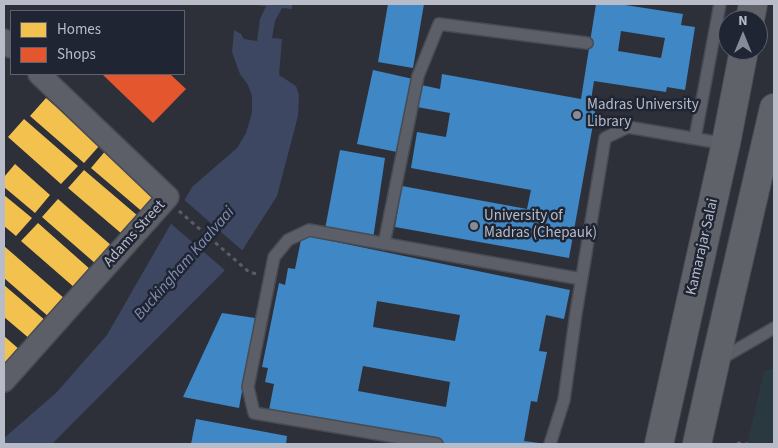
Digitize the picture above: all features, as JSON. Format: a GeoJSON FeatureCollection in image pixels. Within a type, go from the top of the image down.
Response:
{"type":"FeatureCollection","features":[{"type":"Feature","properties":{"kind":"main road","name":"Kamarajar Salai"},"geometry":{"type":"LineString","coordinates":[[659,444],[726,143],[742,60]]}},
{"type":"Feature","properties":{"kind":"main road"},"geometry":{"type":"LineString","coordinates":[[698,444],[774,108]]}},
{"type":"Feature","properties":{"kind":"street","name":"Adams Street"},"geometry":{"type":"LineString","coordinates":[[4,381],[168,197],[40,75]]}},
{"type":"Feature","properties":{"kind":"lane"},"geometry":{"type":"LineString","coordinates":[[695,138],[720,4]]}},
{"type":"Feature","properties":{"kind":"lane"},"geometry":{"type":"LineString","coordinates":[[384,244],[418,76],[439,24],[587,43]]}},
{"type":"Feature","properties":{"kind":"lane"},"geometry":{"type":"LineString","coordinates":[[550,444],[564,400],[581,279],[605,138],[628,127],[726,143]]}},
{"type":"Feature","properties":{"kind":"lane"},"geometry":{"type":"LineString","coordinates":[[438,444],[254,412],[248,387],[274,257],[288,240],[309,230],[581,279]]}},
{"type":"Feature","properties":{"kind":"lane"},"geometry":{"type":"LineString","coordinates":[[715,363],[774,328]]}},
{"type":"Feature","properties":{"kind":"path"},"geometry":{"type":"LineString","coordinates":[[173,205],[245,268]]}},
{"type":"Feature","properties":{"kind":"path"},"geometry":{"type":"LineString","coordinates":[[737,443],[748,444]]}},
{"type":"Feature","properties":{"kind":"shaded area"},"geometry":{"type":"Polygon","coordinates":[[[774,368],[774,444],[747,444],[764,371],[774,368]]]}},
{"type":"Feature","properties":{"kind":"water","name":"Buckingham Kaalvaai"},"geometry":{"type":"Polygon","coordinates":[[[256,4],[292,4],[292,9],[282,8],[275,21],[272,38],[282,39],[279,75],[296,86],[299,95],[298,116],[277,196],[238,257],[52,444],[4,444],[4,438],[56,393],[107,335],[192,187],[237,148],[246,133],[252,113],[252,96],[248,85],[240,74],[232,52],[234,30],[241,34],[244,39],[257,41],[260,19],[266,6],[256,4]]]}},
{"type":"Feature","properties":{"kind":"pier"},"geometry":{"type":"Polygon","coordinates":[[[182,198],[244,252],[227,272],[169,222],[182,198]]]}},
{"type":"Feature","properties":{"kind":"building: Homes"},"geometry":{"type":"Polygon","coordinates":[[[46,98],[100,145],[84,163],[30,116],[46,98]]]}},
{"type":"Feature","properties":{"kind":"building: Homes"},"geometry":{"type":"Polygon","coordinates":[[[24,119],[78,166],[61,184],[8,137],[24,119]]]}},
{"type":"Feature","properties":{"kind":"building: Homes"},"geometry":{"type":"Polygon","coordinates":[[[107,149],[161,196],[145,214],[91,168],[107,149]]]}},
{"type":"Feature","properties":{"kind":"building: Homes"},"geometry":{"type":"Polygon","coordinates":[[[15,164],[50,195],[35,213],[4,187],[4,177],[15,164]]]}},
{"type":"Feature","properties":{"kind":"building: Homes"},"geometry":{"type":"Polygon","coordinates":[[[84,170],[138,216],[122,234],[68,188],[84,170]]]}},
{"type":"Feature","properties":{"kind":"building: Homes"},"geometry":{"type":"Polygon","coordinates":[[[4,195],[32,218],[16,236],[4,226],[4,195]]]}},
{"type":"Feature","properties":{"kind":"building: Homes"},"geometry":{"type":"Polygon","coordinates":[[[58,199],[112,246],[96,264],[42,217],[58,199]]]}},
{"type":"Feature","properties":{"kind":"building: Homes"},"geometry":{"type":"Polygon","coordinates":[[[38,223],[91,270],[75,288],[21,241],[38,223]]]}},
{"type":"Feature","properties":{"kind":"building: Homes"},"geometry":{"type":"Polygon","coordinates":[[[4,246],[65,299],[49,317],[4,278],[4,246]]]}},
{"type":"Feature","properties":{"kind":"building: Homes"},"geometry":{"type":"Polygon","coordinates":[[[4,285],[46,321],[30,339],[4,317],[4,285]]]}},
{"type":"Feature","properties":{"kind":"building: Homes"},"geometry":{"type":"Polygon","coordinates":[[[4,336],[20,350],[5,366],[4,365],[4,336]]]}},
{"type":"Feature","properties":{"kind":"building: Shops"},"geometry":{"type":"Polygon","coordinates":[[[103,75],[171,75],[186,89],[153,123],[103,75]]]}},
{"type":"Feature","properties":{"kind":"building: Schools"},"geometry":{"type":"Polygon","coordinates":[[[388,4],[424,4],[413,68],[378,62],[388,4]]]}},
{"type":"Feature","properties":{"kind":"building: Schools"},"geometry":{"type":"Polygon","coordinates":[[[596,4],[619,4],[683,14],[681,25],[695,27],[685,90],[667,87],[666,92],[594,81],[591,100],[597,102],[569,258],[395,227],[402,186],[527,209],[531,190],[411,168],[417,132],[446,137],[450,113],[417,107],[421,85],[440,89],[442,74],[581,99],[596,4]],[[621,31],[618,51],[661,58],[665,38],[621,31]]]}},
{"type":"Feature","properties":{"kind":"building: Schools"},"geometry":{"type":"Polygon","coordinates":[[[373,70],[413,79],[397,152],[357,144],[373,70]]]}},
{"type":"Feature","properties":{"kind":"building: Schools"},"geometry":{"type":"Polygon","coordinates":[[[340,150],[385,158],[373,239],[325,229],[340,150]]]}},
{"type":"Feature","properties":{"kind":"building: Schools"},"geometry":{"type":"Polygon","coordinates":[[[302,235],[570,290],[564,319],[546,315],[539,351],[547,352],[537,402],[531,401],[524,441],[539,444],[436,444],[269,410],[274,384],[265,382],[268,368],[262,367],[279,283],[285,285],[288,268],[295,269],[302,235]],[[377,301],[373,327],[455,341],[460,315],[377,301]],[[363,366],[358,391],[446,407],[450,382],[363,366]]]}},
{"type":"Feature","properties":{"kind":"building: Schools"},"geometry":{"type":"Polygon","coordinates":[[[222,313],[255,318],[239,408],[183,397],[222,313]]]}},
{"type":"Feature","properties":{"kind":"building: Schools"},"geometry":{"type":"Polygon","coordinates":[[[196,419],[287,436],[286,444],[191,444],[196,419]]]}},
{"type":"Feature","properties":{"kind":"place","name":"Madras University Library"},"geometry":{"type":"Point","coordinates":[577,115]}},
{"type":"Feature","properties":{"kind":"place","name":"University of Madras (Chepauk)"},"geometry":{"type":"Point","coordinates":[474,226]}}]}
